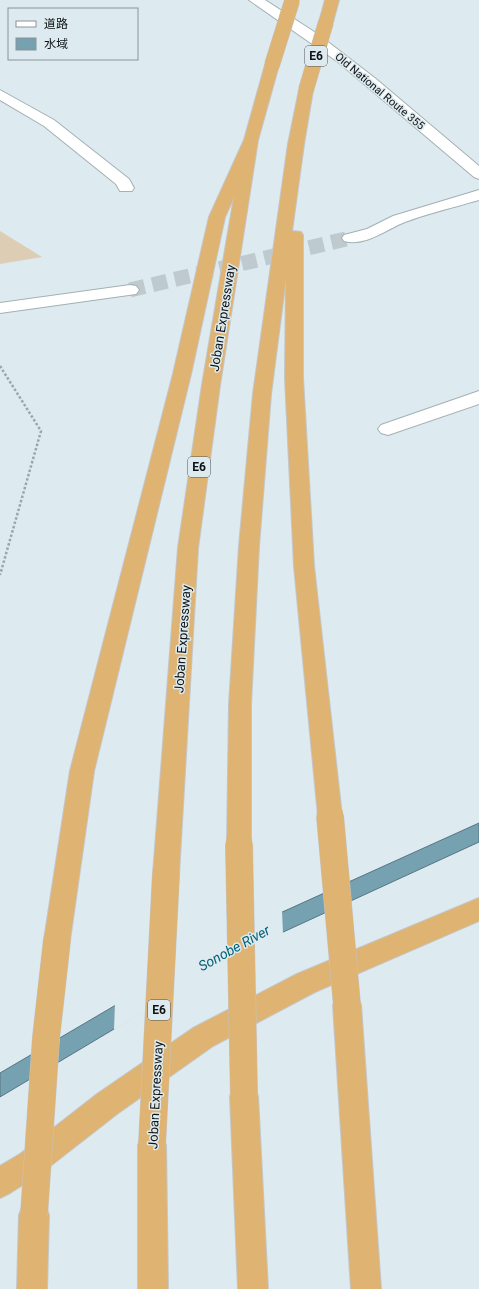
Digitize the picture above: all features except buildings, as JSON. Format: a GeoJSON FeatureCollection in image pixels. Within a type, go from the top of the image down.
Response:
{"type":"FeatureCollection","features":[{"type":"Feature","properties":{"kind":"highway","name":"Joban Expressway"},"geometry":{"type":"LineString","coordinates":[[153,1289],[152,1145],[166,874],[188,548],[211,385],[251,140],[292,0]]}},
{"type":"Feature","properties":{"kind":"highway","name":"E6"},"geometry":{"type":"LineString","coordinates":[[253,1289],[244,1096],[239,844],[240,704],[249,546],[262,394],[296,144],[306,90],[332,0]]}},
{"type":"Feature","properties":{"kind":"highway"},"geometry":{"type":"LineString","coordinates":[[32,1289],[34,1215],[46,1038],[57,940],[82,771],[182,374],[217,217],[251,140]]}},
{"type":"Feature","properties":{"kind":"highway"},"geometry":{"type":"LineString","coordinates":[[296,144],[294,378],[304,566],[330,816],[347,1005],[366,1289]]}},
{"type":"Feature","properties":{"kind":"highway"},"geometry":{"type":"LineString","coordinates":[[0,1183],[30,1164],[107,1104],[203,1037],[306,983],[479,909]]}},
{"type":"Feature","properties":{"kind":"highway"},"geometry":{"type":"LineString","coordinates":[[0,1200],[30,1164]]}},
{"type":"Feature","properties":{"kind":"street","name":"Old National Route 355"},"geometry":{"type":"LineString","coordinates":[[256,0],[300,28],[338,56],[479,174]]}},
{"type":"Feature","properties":{"kind":"street"},"geometry":{"type":"LineString","coordinates":[[0,94],[48,123],[123,182],[126,188]]}},
{"type":"Feature","properties":{"kind":"street"},"geometry":{"type":"LineString","coordinates":[[350,238],[372,232],[399,219],[479,195]]}},
{"type":"Feature","properties":{"kind":"street"},"geometry":{"type":"LineString","coordinates":[[0,308],[130,290]]}},
{"type":"Feature","properties":{"kind":"street"},"geometry":{"type":"LineString","coordinates":[[388,429],[479,398]]}},
{"type":"Feature","properties":{"kind":"path"},"geometry":{"type":"LineString","coordinates":[[0,366],[41,430],[0,573]]}},
{"type":"Feature","properties":{"kind":"shaded area"},"geometry":{"type":"Polygon","coordinates":[[[0,231],[42,257],[0,264],[0,231]]]}},
{"type":"Feature","properties":{"kind":"water","name":"Sonobe River"},"geometry":{"type":"Polygon","coordinates":[[[479,823],[479,842],[255,945],[0,1097],[0,1073],[247,928],[479,823]]]}},
{"type":"Feature","properties":{"kind":"pier"},"geometry":{"type":"Polygon","coordinates":[[[282,910],[283,934],[256,946],[114,1030],[115,1002],[246,926],[282,910]]]}},
{"type":"Feature","properties":{"kind":"tunnel"},"geometry":{"type":"LineString","coordinates":[[130,290],[350,238]]}}]}
